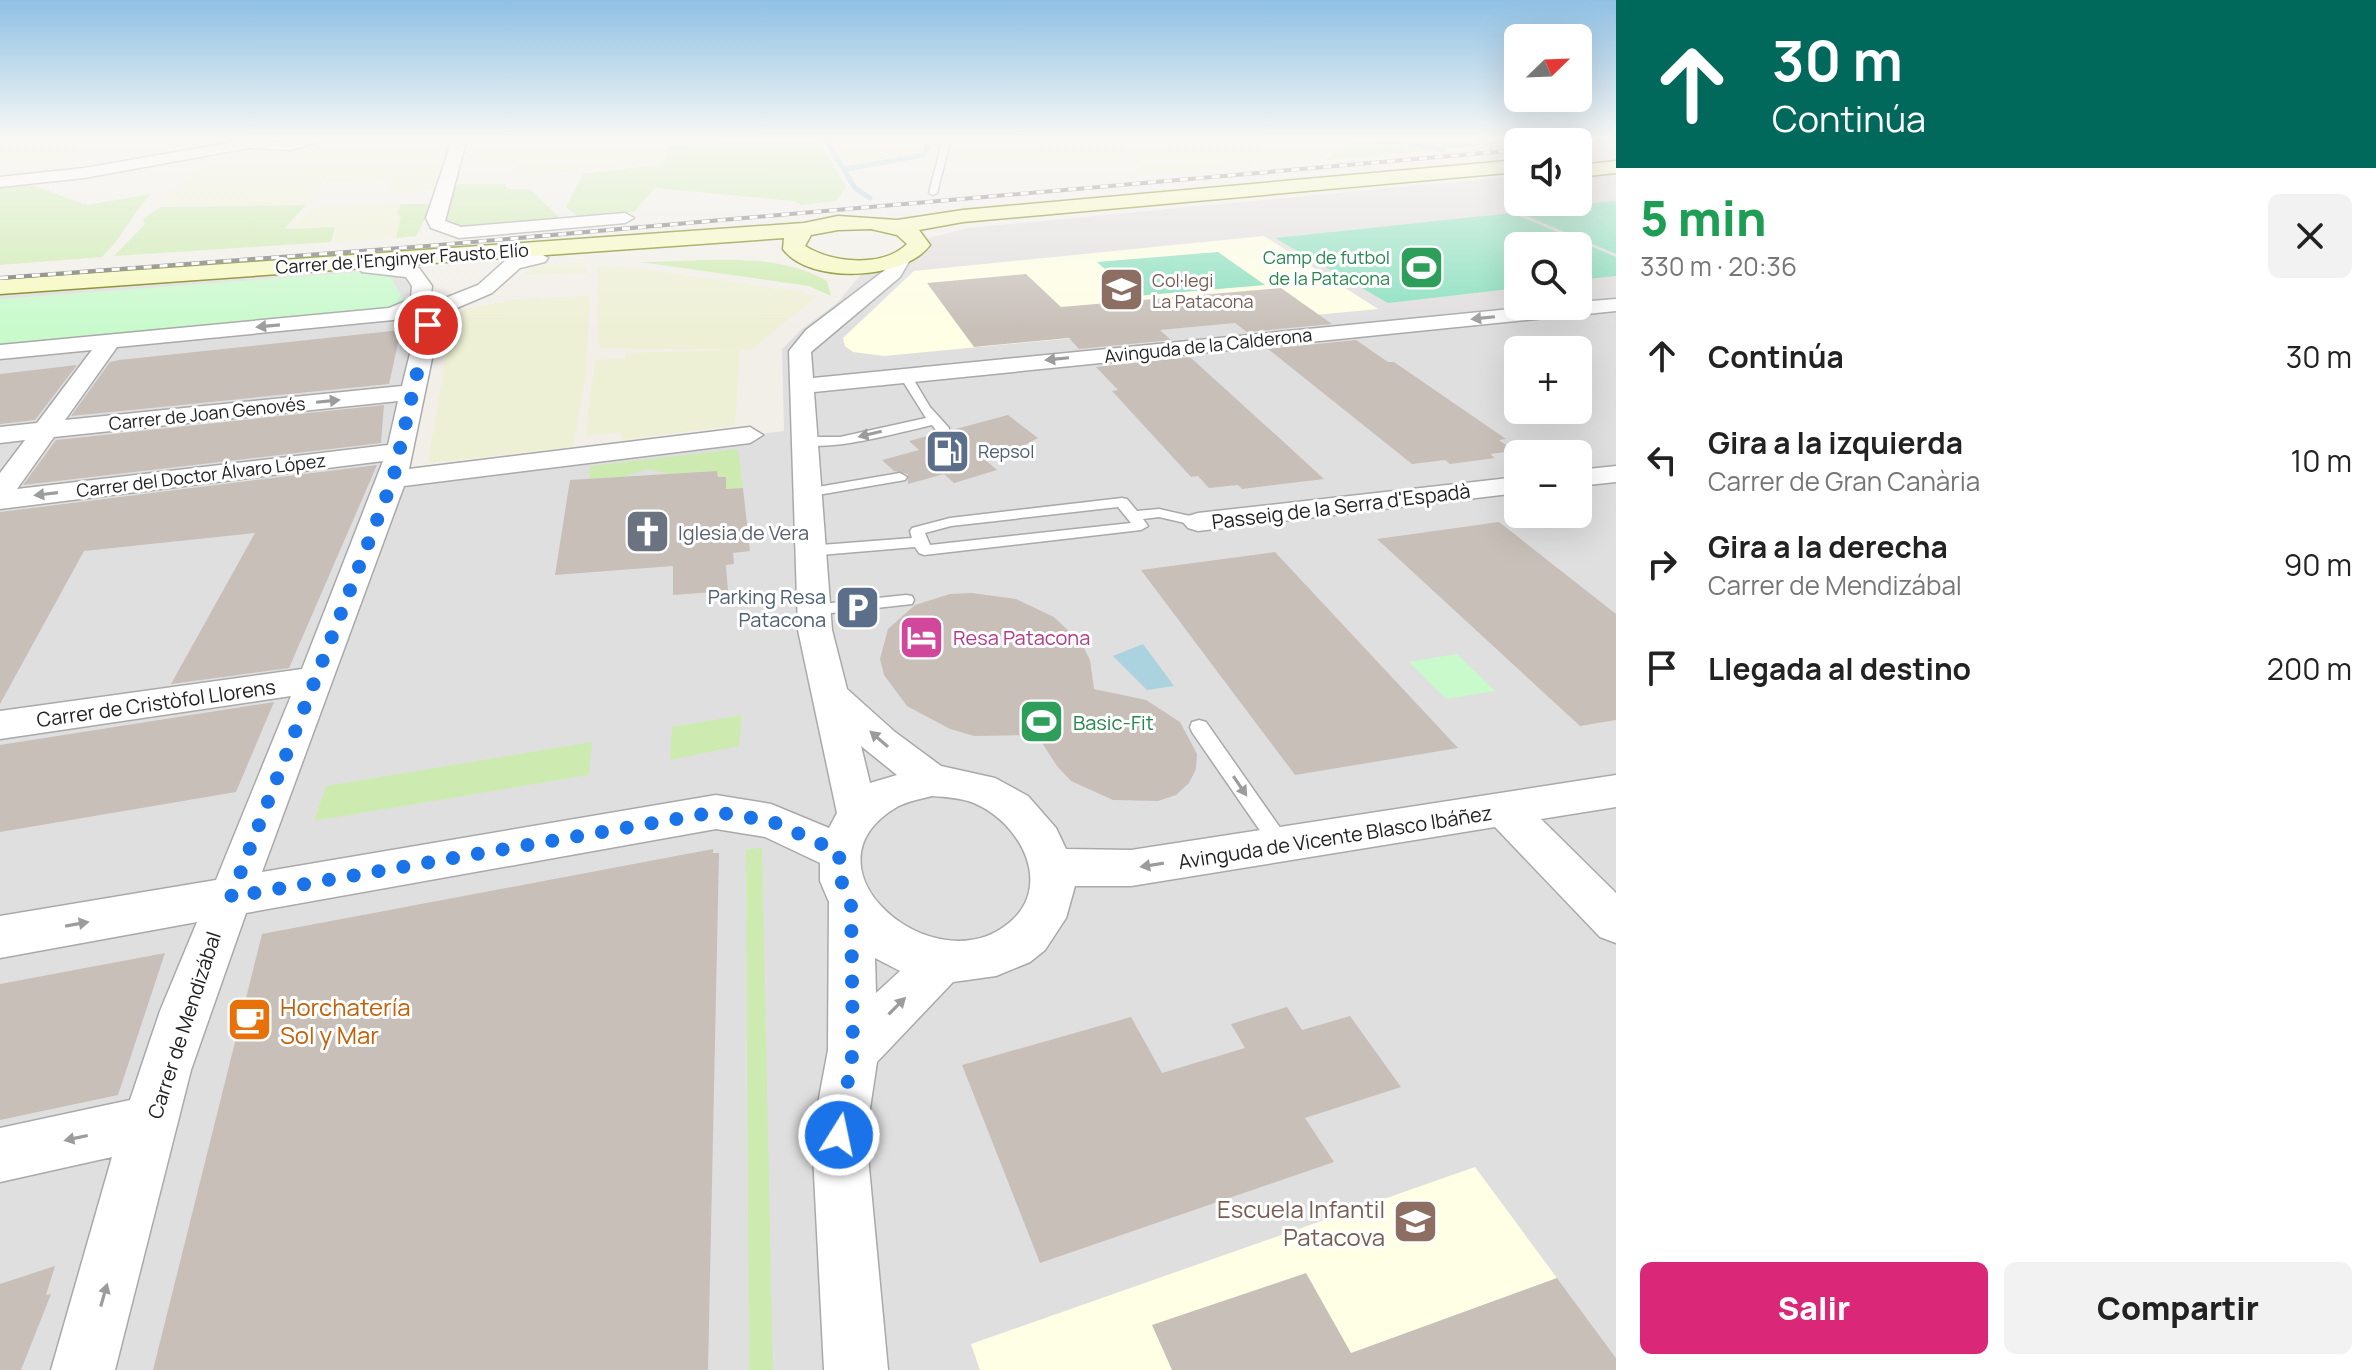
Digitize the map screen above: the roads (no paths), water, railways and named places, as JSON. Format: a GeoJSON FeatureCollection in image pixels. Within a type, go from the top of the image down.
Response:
{"type":"FeatureCollection","features":[{"type":"Feature","properties":{"kind":"main road"},"geometry":{"type":"LineString","coordinates":[[895,227],[963,216],[1119,202]]}},
{"type":"Feature","properties":{"kind":"main road"},"geometry":{"type":"LineString","coordinates":[[895,227],[918,241],[968,228],[1244,202]]}},
{"type":"Feature","properties":{"kind":"main road","name":"Carrer de l'Enginyer Fausto Elío"},"geometry":{"type":"LineString","coordinates":[[0,287],[804,230],[838,223],[895,227]]}},
{"type":"Feature","properties":{"kind":"main road"},"geometry":{"type":"LineString","coordinates":[[801,255],[793,242],[804,230]]}},
{"type":"Feature","properties":{"kind":"main road"},"geometry":{"type":"LineString","coordinates":[[900,260],[916,250],[918,241]]}},
{"type":"Feature","properties":{"kind":"main road","name":"Carrer de l'Enginyer Fausto Elío"},"geometry":{"type":"LineString","coordinates":[[0,295],[538,258],[730,252],[801,255],[825,264],[868,266],[900,260]]}},
{"type":"Feature","properties":{"kind":"street"},"geometry":{"type":"LineString","coordinates":[[440,202],[435,218],[437,224],[459,233],[625,218]]}},
{"type":"Feature","properties":{"kind":"street"},"geometry":{"type":"LineString","coordinates":[[0,352],[393,314],[416,315],[428,325],[436,309],[485,289],[513,264],[538,258]]}},
{"type":"Feature","properties":{"kind":"street"},"geometry":{"type":"LineString","coordinates":[[857,812],[828,693],[813,610],[800,351],[814,335],[893,273],[900,260]]}},
{"type":"Feature","properties":{"kind":"street"},"geometry":{"type":"LineString","coordinates":[[825,264],[845,277],[852,289],[845,312]]}},
{"type":"Feature","properties":{"kind":"street","name":"Carrer de l'Enginyer Fausto Elío"},"geometry":{"type":"LineString","coordinates":[[369,268],[412,272],[422,286],[421,302],[393,314]]}},
{"type":"Feature","properties":{"kind":"street","name":"Avinguda de la Calderona"},"geometry":{"type":"LineString","coordinates":[[801,386],[1616,305]]}},
{"type":"Feature","properties":{"kind":"street","name":"Carrer de Mendizábal"},"geometry":{"type":"LineString","coordinates":[[83,1370],[152,1122],[205,953],[231,897],[397,465],[428,325]]}},
{"type":"Feature","properties":{"kind":"street"},"geometry":{"type":"LineString","coordinates":[[0,493],[110,341]]}},
{"type":"Feature","properties":{"kind":"street","name":"Carrer de Joan Genovés"},"geometry":{"type":"LineString","coordinates":[[0,435],[414,392]]}},
{"type":"Feature","properties":{"kind":"street","name":"Carrer del Doctor Álvaro López"},"geometry":{"type":"LineString","coordinates":[[0,500],[750,435]]}},
{"type":"Feature","properties":{"kind":"street"},"geometry":{"type":"LineString","coordinates":[[1592,477],[1616,474]]}},
{"type":"Feature","properties":{"kind":"street","name":"Passeig de la Serra d'Espadà"},"geometry":{"type":"LineString","coordinates":[[1198,522],[1504,487]]}},
{"type":"Feature","properties":{"kind":"street","name":"Carrer de Cristòfol Llorens"},"geometry":{"type":"LineString","coordinates":[[0,725],[312,680]]}},
{"type":"Feature","properties":{"kind":"street"},"geometry":{"type":"LineString","coordinates":[[828,693],[881,742],[932,780]]}},
{"type":"Feature","properties":{"kind":"street"},"geometry":{"type":"LineString","coordinates":[[932,780],[964,784],[996,795],[1022,814],[1043,839],[1053,867],[1053,897],[1041,925],[1016,948],[981,961],[941,962],[904,952],[873,931],[851,904],[840,878],[839,852],[845,831],[857,812],[878,795],[903,785],[932,780]]}},
{"type":"Feature","properties":{"kind":"street","name":"Avinguda de Vicente Blasco Ibáñez"},"geometry":{"type":"LineString","coordinates":[[1053,867],[1131,868],[1616,791]]}},
{"type":"Feature","properties":{"kind":"street"},"geometry":{"type":"LineString","coordinates":[[1505,810],[1616,923]]}},
{"type":"Feature","properties":{"kind":"street"},"geometry":{"type":"LineString","coordinates":[[0,937],[716,812],[771,821],[839,852]]}},
{"type":"Feature","properties":{"kind":"street"},"geometry":{"type":"LineString","coordinates":[[851,904],[853,1050],[839,1135],[856,1370]]}},
{"type":"Feature","properties":{"kind":"street"},"geometry":{"type":"LineString","coordinates":[[853,1050],[941,962]]}},
{"type":"Feature","properties":{"kind":"street"},"geometry":{"type":"LineString","coordinates":[[0,1155],[152,1122]]}},
{"type":"Feature","properties":{"kind":"lane"},"geometry":{"type":"LineString","coordinates":[[804,441],[840,441],[939,425],[905,375]]}},
{"type":"Feature","properties":{"kind":"lane"},"geometry":{"type":"LineString","coordinates":[[806,493],[900,477]]}},
{"type":"Feature","properties":{"kind":"lane","name":"Passeig de la Serra d'Espadà"},"geometry":{"type":"LineString","coordinates":[[921,542],[917,531],[996,517],[1122,502],[1133,516],[1159,513],[1198,522]]}},
{"type":"Feature","properties":{"kind":"lane"},"geometry":{"type":"LineString","coordinates":[[808,551],[921,542],[924,550],[1141,526],[1133,516]]}},
{"type":"Feature","properties":{"kind":"lane"},"geometry":{"type":"LineString","coordinates":[[813,610],[906,600]]}},
{"type":"Feature","properties":{"kind":"lane"},"geometry":{"type":"LineString","coordinates":[[1199,727],[1281,845]]}},
{"type":"Feature","properties":{"kind":"water"},"geometry":{"type":"Polygon","coordinates":[[[1143,644],[1174,686],[1147,690],[1113,656],[1143,644]]]}},
{"type":"Feature","properties":{"kind":"railway"},"geometry":{"type":"LineString","coordinates":[[0,278],[427,246],[928,202]]}},
{"type":"Feature","properties":{"kind":"place","name":"Camp de futbol de la Patacona"},"geometry":{"type":"Point","coordinates":[1421,267]}},
{"type":"Feature","properties":{"kind":"place","name":"Col·legi La Patacona"},"geometry":{"type":"Point","coordinates":[1121,290]}},
{"type":"Feature","properties":{"kind":"place","name":"Repsol"},"geometry":{"type":"Point","coordinates":[947,451]}},
{"type":"Feature","properties":{"kind":"place","name":"Iglesia de Vera"},"geometry":{"type":"Point","coordinates":[647,532]}},
{"type":"Feature","properties":{"kind":"place","name":"Parking Resa Patacona"},"geometry":{"type":"Point","coordinates":[857,608]}},
{"type":"Feature","properties":{"kind":"place","name":"Resa Patacona"},"geometry":{"type":"Point","coordinates":[922,637]}},
{"type":"Feature","properties":{"kind":"place","name":"Basic-Fit"},"geometry":{"type":"Point","coordinates":[1042,722]}},
{"type":"Feature","properties":{"kind":"place","name":"Horchatería Sol y Mar"},"geometry":{"type":"Point","coordinates":[249,1020]}},
{"type":"Feature","properties":{"kind":"place","name":"Escuela Infantil Patacova"},"geometry":{"type":"Point","coordinates":[1416,1222]}}]}
